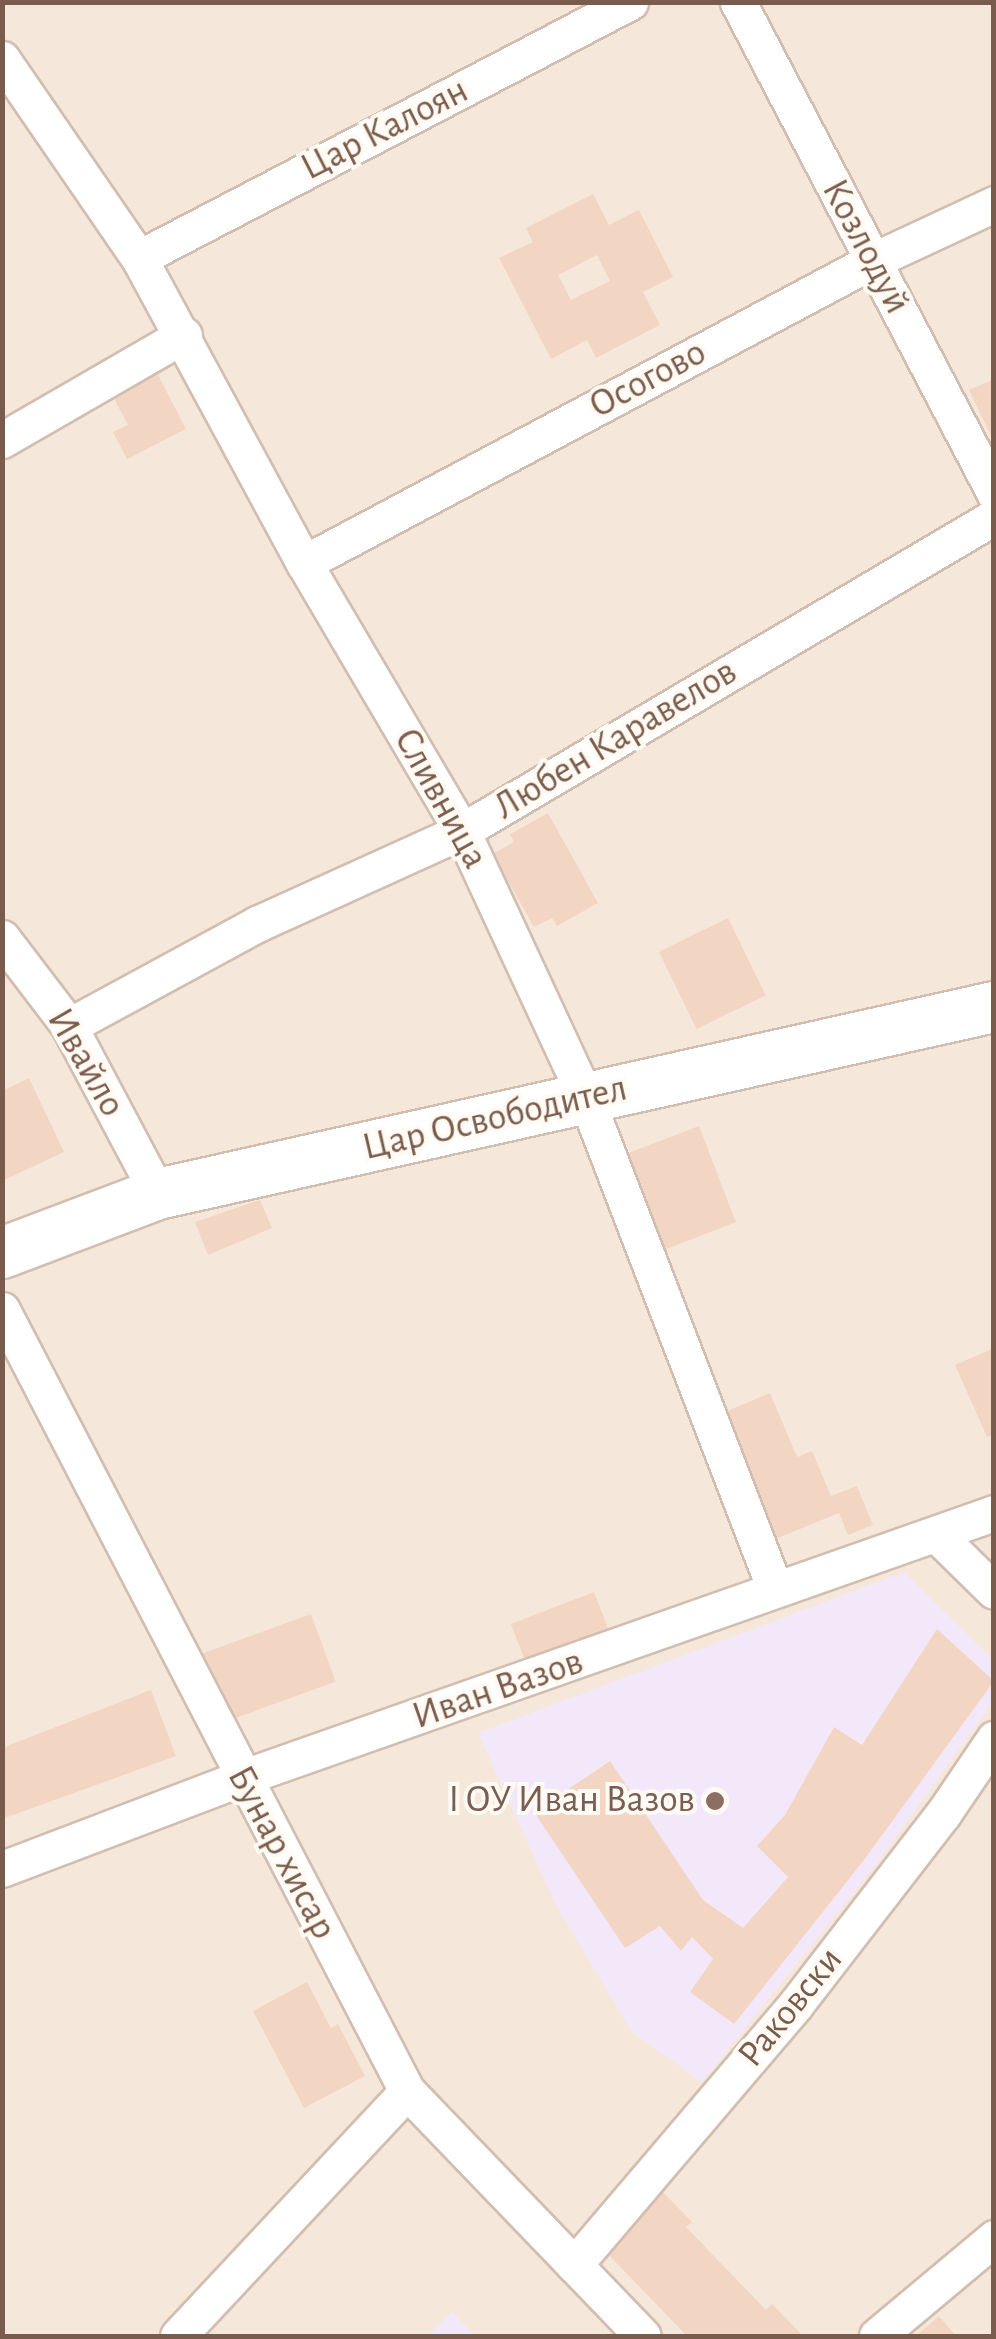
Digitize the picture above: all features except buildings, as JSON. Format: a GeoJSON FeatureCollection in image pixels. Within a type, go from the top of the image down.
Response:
{"type":"FeatureCollection","features":[{"type":"Feature","properties":{"kind":"main road","name":"Цар Освободител"},"geometry":{"type":"LineString","coordinates":[[2,1253],[158,1194],[994,1007]]}},
{"type":"Feature","properties":{"kind":"street","name":"Цар Калоян"},"geometry":{"type":"LineString","coordinates":[[139,258],[630,2]]}},
{"type":"Feature","properties":{"kind":"street","name":"Козлодуй"},"geometry":{"type":"LineString","coordinates":[[738,2],[994,492]]}},
{"type":"Feature","properties":{"kind":"street","name":"Сливница"},"geometry":{"type":"LineString","coordinates":[[2,59],[139,258],[304,563],[462,831],[586,1098],[774,1590]]}},
{"type":"Feature","properties":{"kind":"street","name":"Осогово"},"geometry":{"type":"LineString","coordinates":[[304,563],[872,261],[994,204]]}},
{"type":"Feature","properties":{"kind":"street"},"geometry":{"type":"LineString","coordinates":[[2,440],[184,335]]}},
{"type":"Feature","properties":{"kind":"street","name":"Любен Каравелов"},"geometry":{"type":"LineString","coordinates":[[69,1026],[257,924],[462,831],[994,517]]}},
{"type":"Feature","properties":{"kind":"street","name":"Ивайло"},"geometry":{"type":"LineString","coordinates":[[2,938],[69,1026],[158,1194]]}},
{"type":"Feature","properties":{"kind":"street","name":"Бунар хисар"},"geometry":{"type":"LineString","coordinates":[[2,1310],[241,1778],[407,2091],[643,2336]]}},
{"type":"Feature","properties":{"kind":"street","name":"Иван Вазов"},"geometry":{"type":"LineString","coordinates":[[2,1869],[241,1778],[994,1513]]}},
{"type":"Feature","properties":{"kind":"street"},"geometry":{"type":"LineString","coordinates":[[936,1534],[994,1590]]}},
{"type":"Feature","properties":{"kind":"street","name":"Раковски"},"geometry":{"type":"LineString","coordinates":[[574,2265],[796,2004],[943,1814],[994,1739]]}},
{"type":"Feature","properties":{"kind":"street"},"geometry":{"type":"LineString","coordinates":[[178,2336],[407,2091]]}},
{"type":"Feature","properties":{"kind":"street"},"geometry":{"type":"LineString","coordinates":[[877,2336],[994,2238]]}},
{"type":"Feature","properties":{"kind":"shaded area"},"geometry":{"type":"Polygon","coordinates":[[[3,3],[993,3],[993,2336],[3,2336],[3,3]]]}},
{"type":"Feature","properties":{"kind":"shaded area","name":"I ОУ Иван Вазов"},"geometry":{"type":"Polygon","coordinates":[[[904,1572],[993,1660],[993,1702],[872,1870],[702,2082],[632,2032],[556,1905],[478,1733],[904,1572]]]}},
{"type":"Feature","properties":{"kind":"shaded area"},"geometry":{"type":"Polygon","coordinates":[[[452,2312],[475,2336],[427,2336],[452,2312]]]}},
{"type":"Feature","properties":{"kind":"place","name":"I ОУ Иван Вазов"},"geometry":{"type":"Point","coordinates":[715,1801]}}]}
